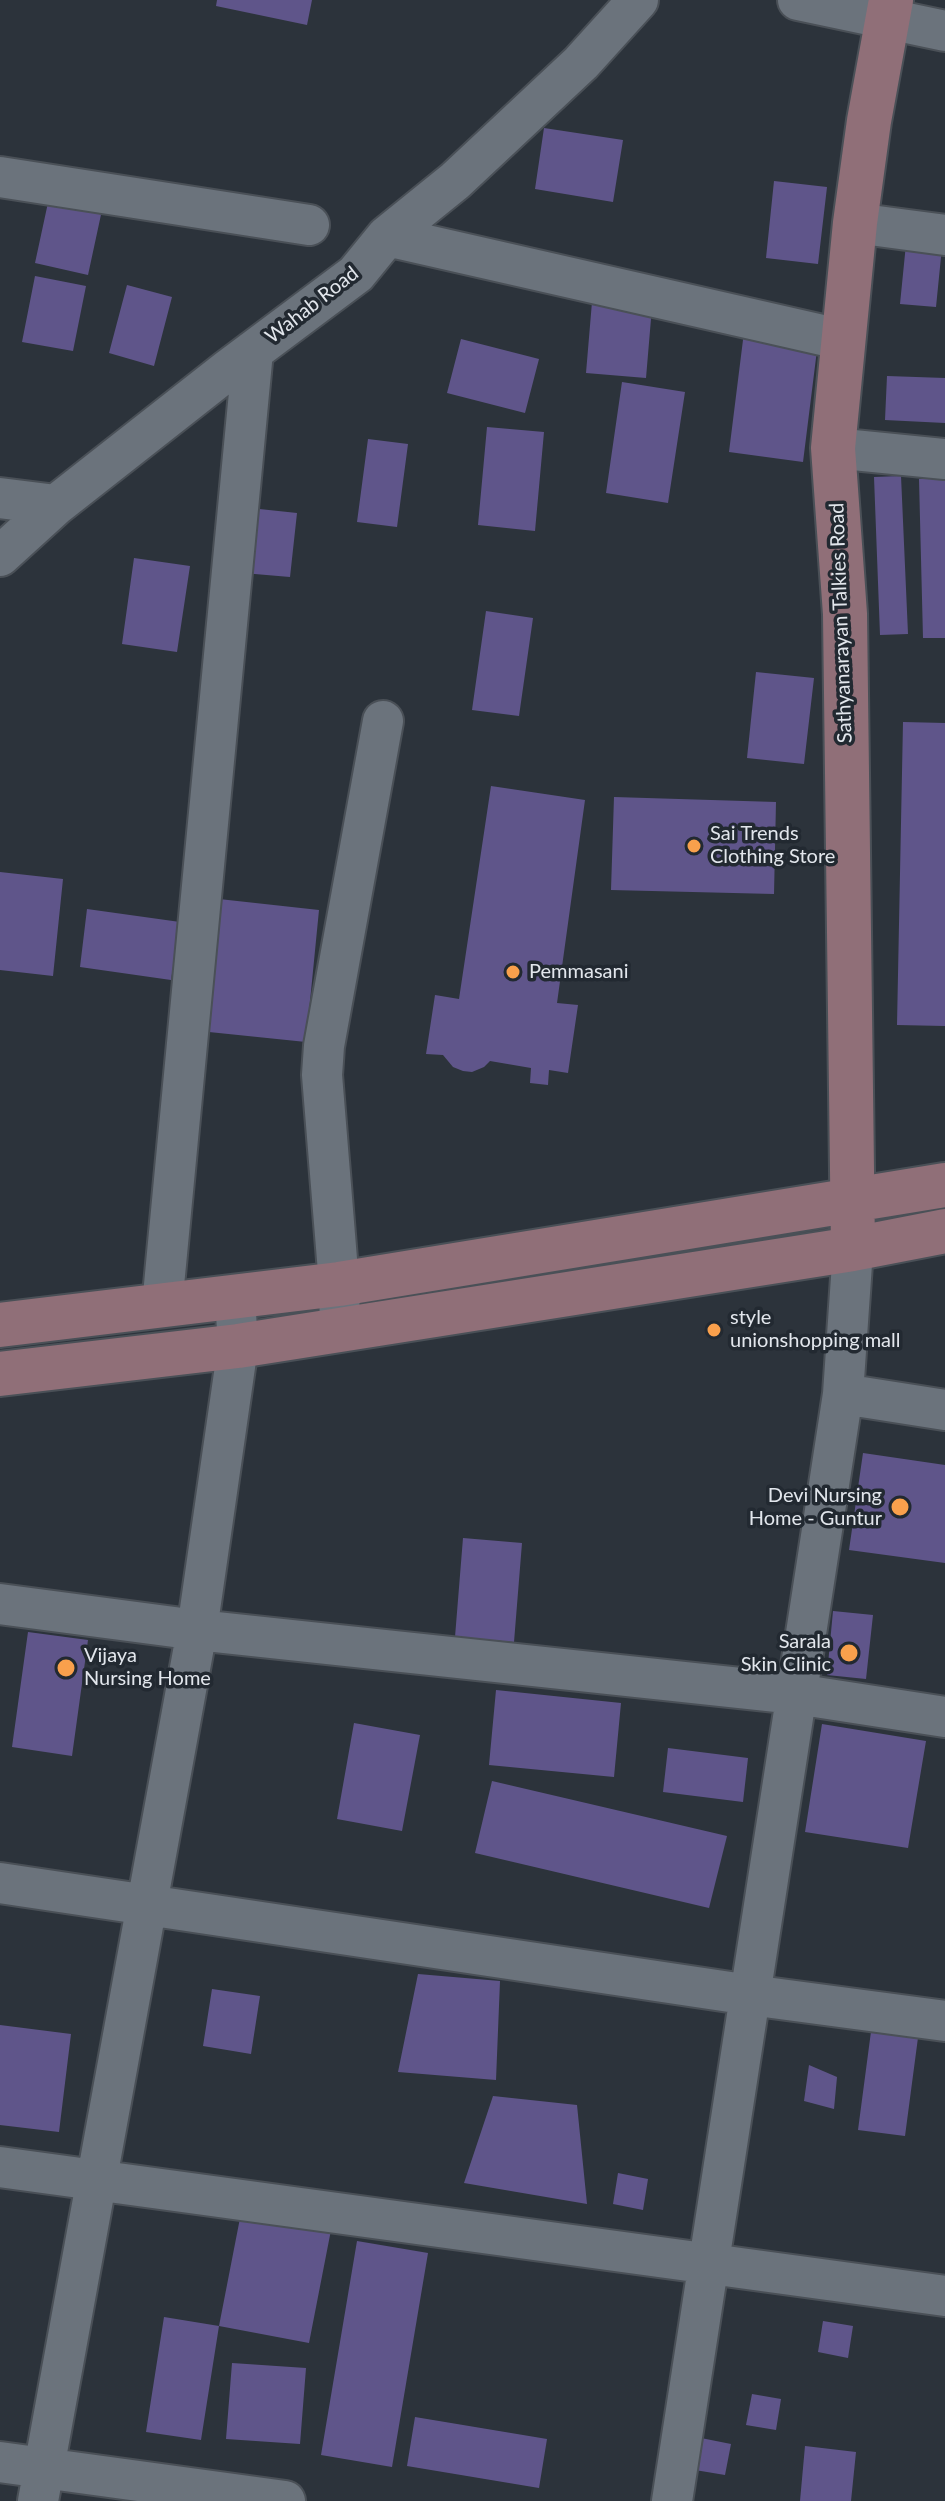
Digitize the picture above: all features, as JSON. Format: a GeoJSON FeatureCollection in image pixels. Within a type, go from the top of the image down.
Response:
{"type":"FeatureCollection","features":[{"type":"Feature","properties":{"kind":"main road","name":"Sathyanarayan Talkies Road"},"geometry":{"type":"LineString","coordinates":[[853,1249],[845,614],[833,448],[855,223],[889,10]]}},
{"type":"Feature","properties":{"kind":"main road"},"geometry":{"type":"LineString","coordinates":[[0,1325],[339,1284],[945,1185]]}},
{"type":"Feature","properties":{"kind":"main road"},"geometry":{"type":"LineString","coordinates":[[0,1374],[238,1346],[853,1249],[945,1231]]}},
{"type":"Feature","properties":{"kind":"street","name":"Wahab Road"},"geometry":{"type":"LineString","coordinates":[[0,556],[56,505],[356,274],[387,236],[455,181],[569,74],[638,0]]}},
{"type":"Feature","properties":{"kind":"street"},"geometry":{"type":"LineString","coordinates":[[798,0],[889,10],[945,31]]}},
{"type":"Feature","properties":{"kind":"street"},"geometry":{"type":"LineString","coordinates":[[0,177],[309,225]]}},
{"type":"Feature","properties":{"kind":"street"},"geometry":{"type":"LineString","coordinates":[[855,223],[945,235]]}},
{"type":"Feature","properties":{"kind":"street"},"geometry":{"type":"LineString","coordinates":[[387,236],[844,340]]}},
{"type":"Feature","properties":{"kind":"street"},"geometry":{"type":"LineString","coordinates":[[162,1306],[253,351]]}},
{"type":"Feature","properties":{"kind":"street"},"geometry":{"type":"LineString","coordinates":[[833,448],[945,459]]}},
{"type":"Feature","properties":{"kind":"street"},"geometry":{"type":"LineString","coordinates":[[0,498],[56,505]]}},
{"type":"Feature","properties":{"kind":"street"},"geometry":{"type":"LineString","coordinates":[[340,1330],[322,1075],[324,1046],[383,721]]}},
{"type":"Feature","properties":{"kind":"street"},"geometry":{"type":"LineString","coordinates":[[672,2501],[843,1394],[853,1249]]}},
{"type":"Feature","properties":{"kind":"street"},"geometry":{"type":"LineString","coordinates":[[41,2484],[197,1630],[238,1346],[235,1297]]}},
{"type":"Feature","properties":{"kind":"street"},"geometry":{"type":"LineString","coordinates":[[843,1394],[945,1410]]}},
{"type":"Feature","properties":{"kind":"street"},"geometry":{"type":"LineString","coordinates":[[0,1604],[197,1630],[796,1694],[945,1717]]}},
{"type":"Feature","properties":{"kind":"street"},"geometry":{"type":"LineString","coordinates":[[0,1883],[750,1995],[945,2021]]}},
{"type":"Feature","properties":{"kind":"street"},"geometry":{"type":"LineString","coordinates":[[0,2167],[945,2296]]}},
{"type":"Feature","properties":{"kind":"street"},"geometry":{"type":"LineString","coordinates":[[0,2462],[41,2484],[285,2501]]}},
{"type":"Feature","properties":{"kind":"building"},"geometry":{"type":"Polygon","coordinates":[[[217,0],[312,0],[307,25],[216,6],[217,0]]]}},
{"type":"Feature","properties":{"kind":"building"},"geometry":{"type":"Polygon","coordinates":[[[544,128],[623,140],[613,202],[535,189],[544,128]]]}},
{"type":"Feature","properties":{"kind":"building"},"geometry":{"type":"Polygon","coordinates":[[[774,181],[827,187],[818,264],[766,258],[774,181]]]}},
{"type":"Feature","properties":{"kind":"building"},"geometry":{"type":"Polygon","coordinates":[[[49,198],[102,210],[88,275],[35,263],[49,198]]]}},
{"type":"Feature","properties":{"kind":"building"},"geometry":{"type":"Polygon","coordinates":[[[906,244],[942,247],[936,307],[900,304],[906,244]]]}},
{"type":"Feature","properties":{"kind":"building"},"geometry":{"type":"Polygon","coordinates":[[[35,276],[86,286],[73,351],[22,342],[35,276]]]}},
{"type":"Feature","properties":{"kind":"building"},"geometry":{"type":"Polygon","coordinates":[[[127,285],[172,297],[154,366],[109,353],[127,285]]]}},
{"type":"Feature","properties":{"kind":"building"},"geometry":{"type":"Polygon","coordinates":[[[592,302],[652,307],[646,378],[586,373],[592,302]]]}},
{"type":"Feature","properties":{"kind":"building"},"geometry":{"type":"Polygon","coordinates":[[[744,332],[818,342],[803,462],[729,452],[744,332]]]}},
{"type":"Feature","properties":{"kind":"building"},"geometry":{"type":"Polygon","coordinates":[[[461,339],[539,359],[525,413],[447,393],[461,339]]]}},
{"type":"Feature","properties":{"kind":"building"},"geometry":{"type":"Polygon","coordinates":[[[887,376],[945,378],[945,423],[885,420],[887,376]]]}},
{"type":"Feature","properties":{"kind":"building"},"geometry":{"type":"Polygon","coordinates":[[[622,382],[685,392],[668,503],[606,493],[622,382]]]}},
{"type":"Feature","properties":{"kind":"building"},"geometry":{"type":"Polygon","coordinates":[[[487,427],[544,432],[535,531],[478,525],[487,427]]]}},
{"type":"Feature","properties":{"kind":"building"},"geometry":{"type":"Polygon","coordinates":[[[368,439],[408,444],[397,527],[357,522],[368,439]]]}},
{"type":"Feature","properties":{"kind":"building"},"geometry":{"type":"Polygon","coordinates":[[[901,476],[908,634],[880,635],[874,477],[901,476]]]}},
{"type":"Feature","properties":{"kind":"building"},"geometry":{"type":"Polygon","coordinates":[[[945,478],[945,638],[923,638],[919,479],[945,478]]]}},
{"type":"Feature","properties":{"kind":"building"},"geometry":{"type":"Polygon","coordinates":[[[250,508],[297,513],[290,577],[243,573],[250,508]]]}},
{"type":"Feature","properties":{"kind":"building"},"geometry":{"type":"Polygon","coordinates":[[[134,558],[190,566],[177,652],[122,644],[134,558]]]}},
{"type":"Feature","properties":{"kind":"building"},"geometry":{"type":"Polygon","coordinates":[[[486,611],[533,618],[519,716],[472,710],[486,611]]]}},
{"type":"Feature","properties":{"kind":"building"},"geometry":{"type":"Polygon","coordinates":[[[756,672],[814,678],[804,764],[747,758],[756,672]]]}},
{"type":"Feature","properties":{"kind":"building"},"geometry":{"type":"Polygon","coordinates":[[[903,722],[945,723],[945,1026],[897,1025],[903,722]]]}},
{"type":"Feature","properties":{"kind":"building"},"geometry":{"type":"Polygon","coordinates":[[[491,786],[585,800],[557,1003],[578,1005],[568,1073],[549,1070],[548,1085],[530,1083],[531,1068],[490,1061],[472,1072],[463,1071],[453,1067],[443,1055],[426,1054],[435,995],[459,999],[491,786]]]}},
{"type":"Feature","properties":{"kind":"building","name":"Sai Trends Clothing Store"},"geometry":{"type":"Polygon","coordinates":[[[614,797],[776,802],[774,894],[611,890],[614,797]]]}},
{"type":"Feature","properties":{"kind":"building"},"geometry":{"type":"Polygon","coordinates":[[[0,872],[63,879],[53,976],[0,970],[0,872]]]}},
{"type":"Feature","properties":{"kind":"building"},"geometry":{"type":"Polygon","coordinates":[[[219,899],[319,910],[306,1042],[209,1032],[219,899]]]}},
{"type":"Feature","properties":{"kind":"building"},"geometry":{"type":"Polygon","coordinates":[[[87,909],[180,922],[171,980],[80,967],[87,909]]]}},
{"type":"Feature","properties":{"kind":"building","name":"Devi Nursing Home - Guntur"},"geometry":{"type":"Polygon","coordinates":[[[863,1453],[945,1465],[945,1563],[849,1550],[863,1453]]]}},
{"type":"Feature","properties":{"kind":"building"},"geometry":{"type":"Polygon","coordinates":[[[463,1538],[522,1543],[514,1642],[455,1637],[463,1538]]]}},
{"type":"Feature","properties":{"kind":"building","name":"Sarala Skin Clinic"},"geometry":{"type":"Polygon","coordinates":[[[833,1611],[873,1615],[866,1679],[827,1675],[833,1611]]]}},
{"type":"Feature","properties":{"kind":"building"},"geometry":{"type":"Polygon","coordinates":[[[28,1632],[88,1640],[72,1756],[12,1747],[28,1632]]]}},
{"type":"Feature","properties":{"kind":"building"},"geometry":{"type":"Polygon","coordinates":[[[496,1690],[621,1703],[614,1777],[489,1765],[496,1690]]]}},
{"type":"Feature","properties":{"kind":"building"},"geometry":{"type":"Polygon","coordinates":[[[354,1723],[420,1735],[402,1831],[337,1819],[354,1723]]]}},
{"type":"Feature","properties":{"kind":"building"},"geometry":{"type":"Polygon","coordinates":[[[822,1724],[926,1741],[908,1848],[805,1832],[822,1724]]]}},
{"type":"Feature","properties":{"kind":"building"},"geometry":{"type":"Polygon","coordinates":[[[668,1748],[748,1758],[743,1802],[663,1792],[668,1748]]]}},
{"type":"Feature","properties":{"kind":"building"},"geometry":{"type":"Polygon","coordinates":[[[492,1781],[727,1836],[709,1908],[475,1853],[492,1781]]]}},
{"type":"Feature","properties":{"kind":"building"},"geometry":{"type":"Polygon","coordinates":[[[418,1974],[500,1981],[496,2080],[398,2072],[418,1974]]]}},
{"type":"Feature","properties":{"kind":"building"},"geometry":{"type":"Polygon","coordinates":[[[212,1989],[260,1996],[251,2054],[203,2046],[212,1989]]]}},
{"type":"Feature","properties":{"kind":"building"},"geometry":{"type":"Polygon","coordinates":[[[872,2024],[919,2030],[905,2136],[858,2130],[872,2024]]]}},
{"type":"Feature","properties":{"kind":"building"},"geometry":{"type":"Polygon","coordinates":[[[0,2025],[71,2034],[59,2132],[0,2125],[0,2025]]]}},
{"type":"Feature","properties":{"kind":"building"},"geometry":{"type":"Polygon","coordinates":[[[809,2065],[837,2077],[834,2109],[804,2101],[809,2065]]]}},
{"type":"Feature","properties":{"kind":"building"},"geometry":{"type":"Polygon","coordinates":[[[493,2096],[577,2105],[587,2204],[464,2183],[493,2096]]]}},
{"type":"Feature","properties":{"kind":"building"},"geometry":{"type":"Polygon","coordinates":[[[618,2173],[648,2179],[643,2210],[613,2204],[618,2173]]]}},
{"type":"Feature","properties":{"kind":"building"},"geometry":{"type":"Polygon","coordinates":[[[241,2213],[331,2230],[309,2343],[219,2326],[241,2213]]]}},
{"type":"Feature","properties":{"kind":"building"},"geometry":{"type":"Polygon","coordinates":[[[357,2241],[428,2253],[392,2467],[321,2455],[357,2241]]]}},
{"type":"Feature","properties":{"kind":"building"},"geometry":{"type":"Polygon","coordinates":[[[164,2317],[219,2326],[201,2440],[146,2432],[164,2317]]]}},
{"type":"Feature","properties":{"kind":"building"},"geometry":{"type":"Polygon","coordinates":[[[823,2321],[853,2326],[848,2358],[818,2352],[823,2321]]]}},
{"type":"Feature","properties":{"kind":"building"},"geometry":{"type":"Polygon","coordinates":[[[232,2363],[306,2368],[300,2444],[226,2439],[232,2363]]]}},
{"type":"Feature","properties":{"kind":"building"},"geometry":{"type":"Polygon","coordinates":[[[752,2394],[781,2399],[776,2430],[746,2425],[752,2394]]]}},
{"type":"Feature","properties":{"kind":"building"},"geometry":{"type":"Polygon","coordinates":[[[415,2417],[547,2439],[539,2488],[407,2466],[415,2417]]]}},
{"type":"Feature","properties":{"kind":"building"},"geometry":{"type":"Polygon","coordinates":[[[701,2438],[731,2444],[725,2475],[695,2470],[701,2438]]]}},
{"type":"Feature","properties":{"kind":"building"},"geometry":{"type":"Polygon","coordinates":[[[805,2446],[856,2452],[851,2501],[800,2501],[805,2446]]]}},
{"type":"Feature","properties":{"kind":"place","name":"Sai Trends Clothing Store"},"geometry":{"type":"Point","coordinates":[694,846]}},
{"type":"Feature","properties":{"kind":"place","name":"Pemmasani"},"geometry":{"type":"Point","coordinates":[513,972]}},
{"type":"Feature","properties":{"kind":"place","name":"style unionshopping mall"},"geometry":{"type":"Point","coordinates":[714,1330]}},
{"type":"Feature","properties":{"kind":"place","name":"Devi Nursing Home - Guntur"},"geometry":{"type":"Point","coordinates":[900,1507]}},
{"type":"Feature","properties":{"kind":"place","name":"Sarala Skin Clinic"},"geometry":{"type":"Point","coordinates":[849,1653]}},
{"type":"Feature","properties":{"kind":"place","name":"Vijaya Nursing Home"},"geometry":{"type":"Point","coordinates":[66,1668]}}]}
